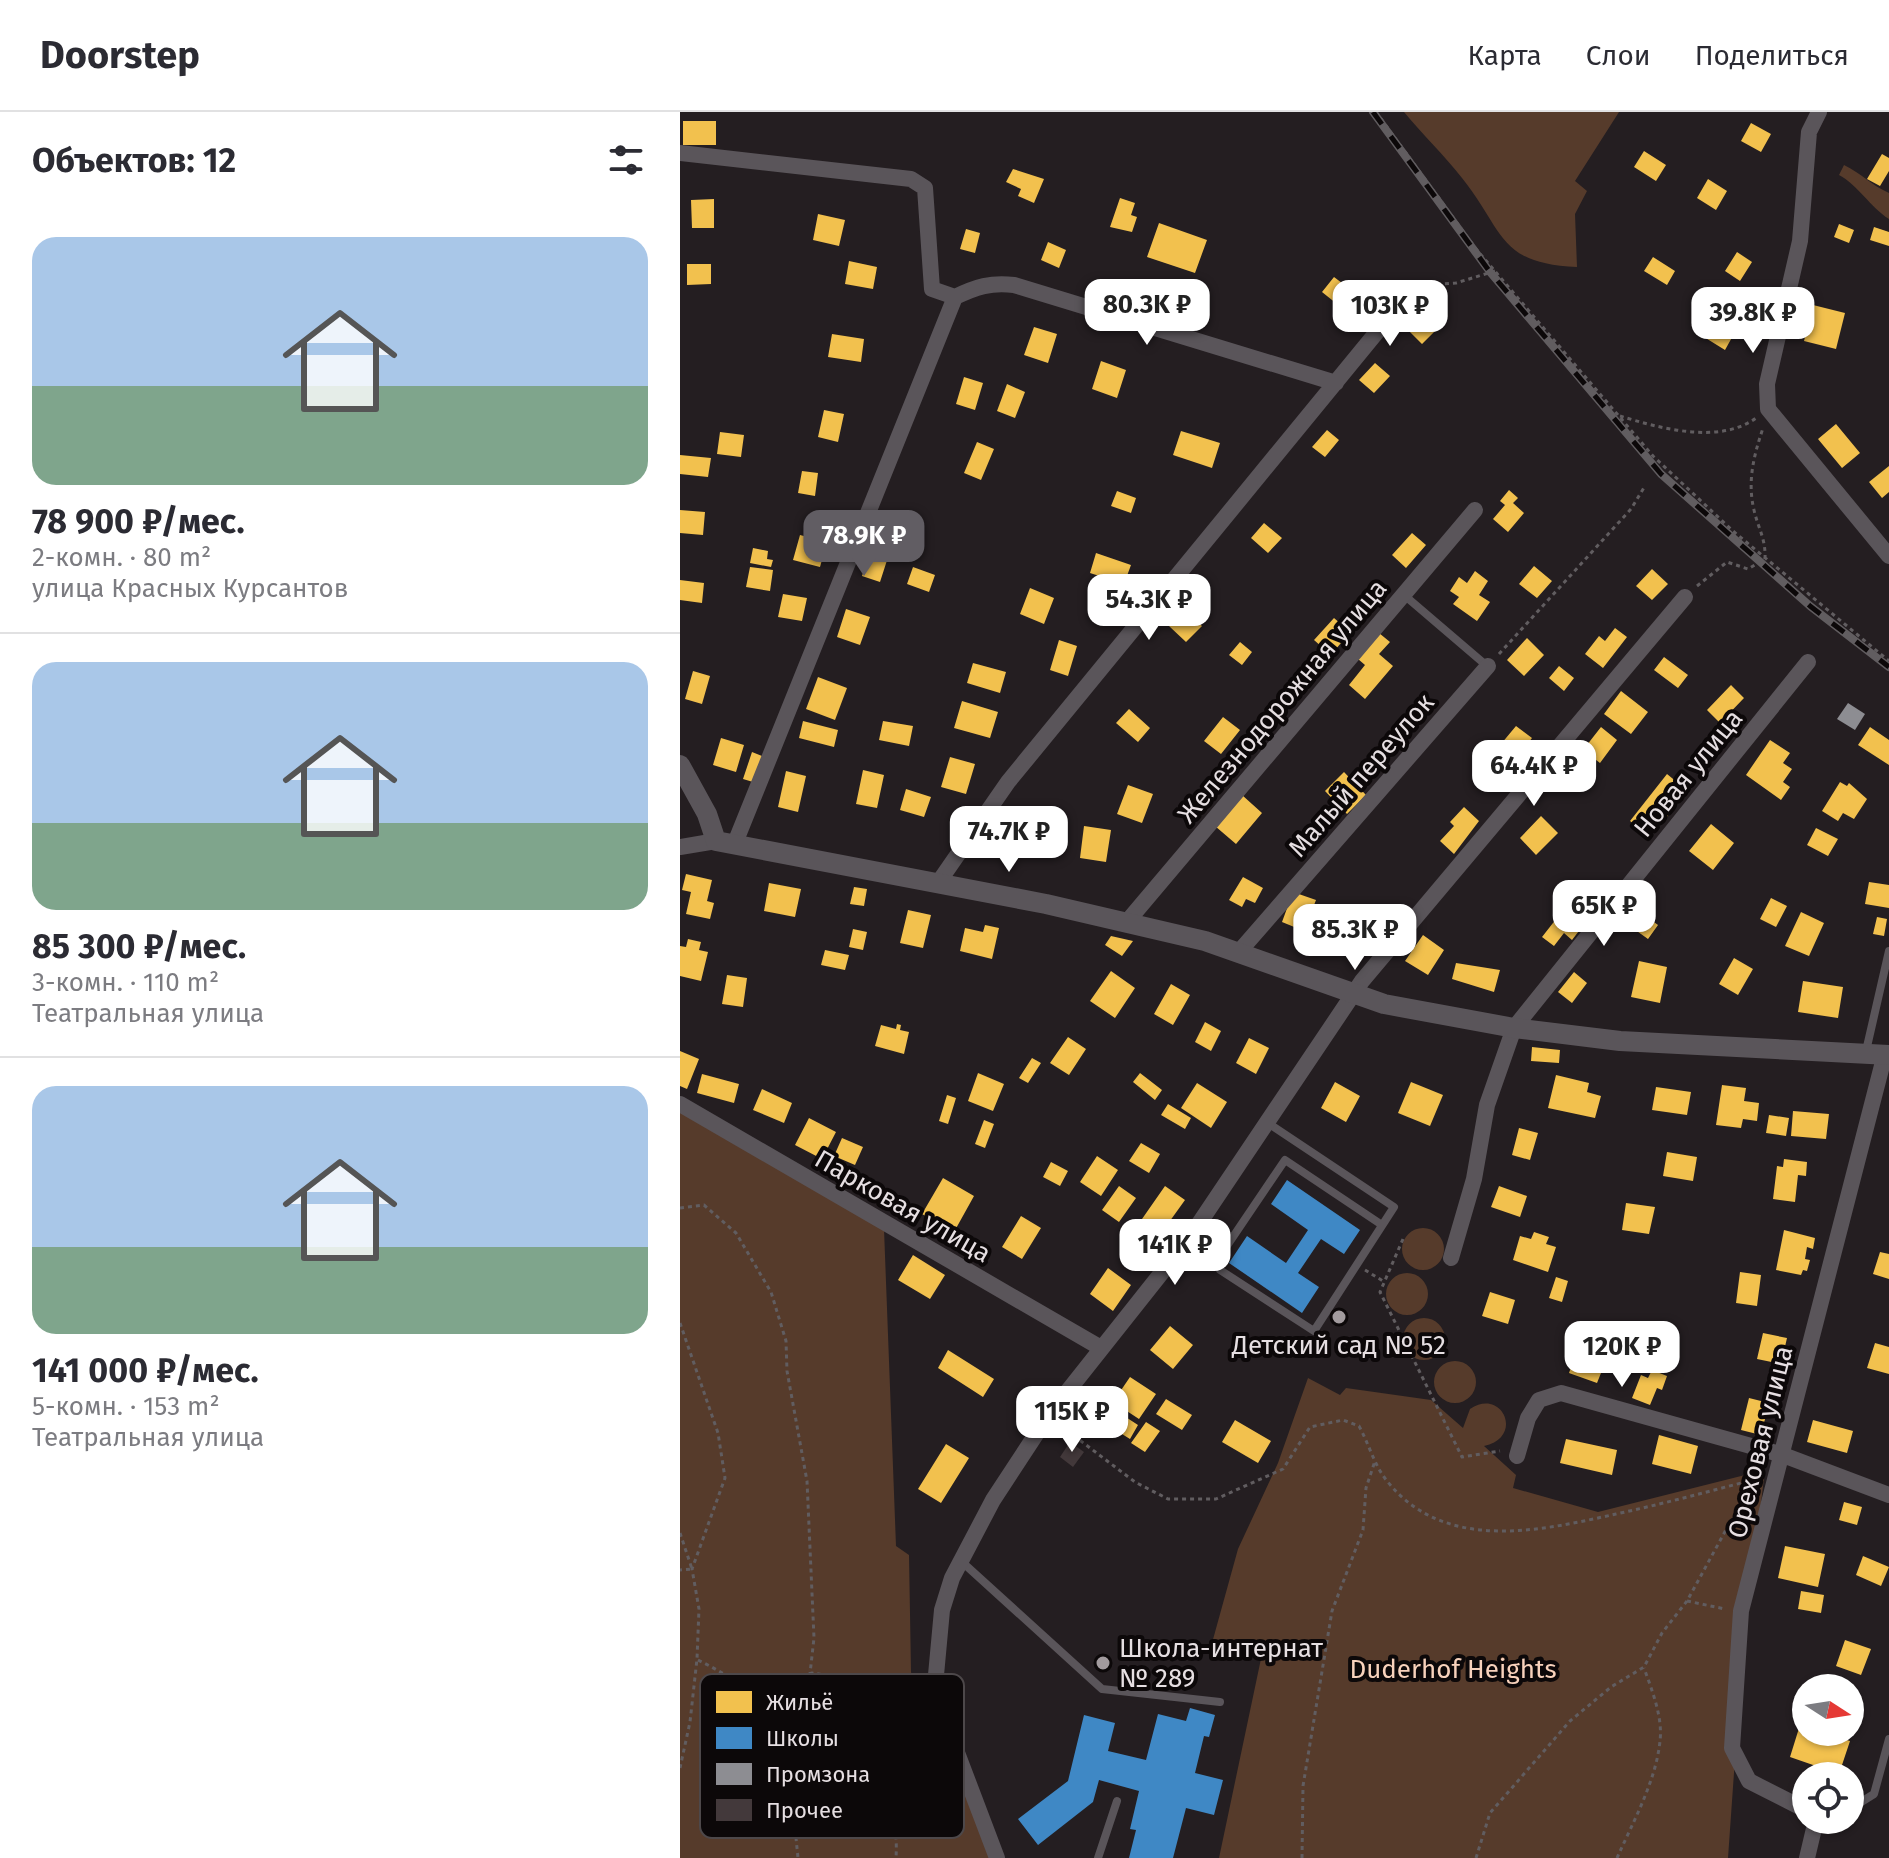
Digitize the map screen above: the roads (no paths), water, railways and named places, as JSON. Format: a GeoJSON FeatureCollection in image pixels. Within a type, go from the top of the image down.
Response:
{"type":"FeatureCollection","features":[{"type":"Feature","properties":{"kind":"street"},"geometry":{"type":"LineString","coordinates":[[1819,112],[1809,132],[1800,241],[1767,384],[1768,409],[1889,556]]}},
{"type":"Feature","properties":{"kind":"street"},"geometry":{"type":"LineString","coordinates":[[680,153],[911,179],[925,188],[932,289],[955,297]]}},
{"type":"Feature","properties":{"kind":"street"},"geometry":{"type":"LineString","coordinates":[[726,842],[955,297],[975,287],[996,283],[1014,285],[1336,383]]}},
{"type":"Feature","properties":{"kind":"street"},"geometry":{"type":"LineString","coordinates":[[938,883],[1000,792],[1413,288]]}},
{"type":"Feature","properties":{"kind":"street","name":"Железнодорожная улица"},"geometry":{"type":"LineString","coordinates":[[1126,923],[1475,510]]}},
{"type":"Feature","properties":{"kind":"street"},"geometry":{"type":"LineString","coordinates":[[936,1674],[938,1640],[952,1578],[993,1500],[1048,1416],[1190,1237],[1342,1015],[1352,994],[1685,597]]}},
{"type":"Feature","properties":{"kind":"street","name":"Новая улица"},"geometry":{"type":"LineString","coordinates":[[1451,1258],[1474,1179],[1487,1105],[1514,1028],[1808,662]]}},
{"type":"Feature","properties":{"kind":"street","name":"Малый переулок"},"geometry":{"type":"LineString","coordinates":[[1238,953],[1488,666]]}},
{"type":"Feature","properties":{"kind":"street"},"geometry":{"type":"LineString","coordinates":[[680,765],[726,842]]}},
{"type":"Feature","properties":{"kind":"street"},"geometry":{"type":"LineString","coordinates":[[680,847],[726,842],[1126,923],[1238,953],[1352,994],[1514,1028],[1620,1041],[1880,1054]]}},
{"type":"Feature","properties":{"kind":"street","name":"Ореховая улица"},"geometry":{"type":"LineString","coordinates":[[1792,1803],[1749,1781],[1732,1748],[1741,1611],[1783,1455],[1786,1429],[1880,1054]]}},
{"type":"Feature","properties":{"kind":"street","name":"Парковая улица"},"geometry":{"type":"LineString","coordinates":[[680,1104],[1101,1348]]}},
{"type":"Feature","properties":{"kind":"street"},"geometry":{"type":"LineString","coordinates":[[1512,1453],[1539,1400],[1561,1393],[1783,1455],[1889,1495]]}},
{"type":"Feature","properties":{"kind":"street"},"geometry":{"type":"LineString","coordinates":[[964,1779],[997,1858]]}},
{"type":"Feature","properties":{"kind":"street"},"geometry":{"type":"LineString","coordinates":[[1807,1858],[1813,1834]]}},
{"type":"Feature","properties":{"kind":"lane"},"geometry":{"type":"LineString","coordinates":[[1404,595],[1488,666]]}},
{"type":"Feature","properties":{"kind":"lane"},"geometry":{"type":"LineString","coordinates":[[1880,1054],[1889,951]]}},
{"type":"Feature","properties":{"kind":"lane"},"geometry":{"type":"LineString","coordinates":[[1267,1123],[1394,1207],[1314,1331],[1220,1270],[1216,1262],[1285,1160],[1382,1225]]}},
{"type":"Feature","properties":{"kind":"lane"},"geometry":{"type":"LineString","coordinates":[[961,1561],[1102,1689],[1220,1702]]}},
{"type":"Feature","properties":{"kind":"lane"},"geometry":{"type":"LineString","coordinates":[[1864,1800],[1874,1794],[1889,1739]]}},
{"type":"Feature","properties":{"kind":"lane"},"geometry":{"type":"LineString","coordinates":[[1098,1858],[1117,1801]]}},
{"type":"Feature","properties":{"kind":"railway"},"geometry":{"type":"LineString","coordinates":[[1373,112],[1490,272],[1661,474],[1810,606],[1889,667]]}},
{"type":"Feature","properties":{"kind":"place","name":"Детский сад № 52"},"geometry":{"type":"Point","coordinates":[1339,1317]}},
{"type":"Feature","properties":{"kind":"place","name":"Школа-интернат № 289"},"geometry":{"type":"Point","coordinates":[1103,1663]}},
{"type":"Feature","properties":{"kind":"park label","name":"Duderhof Heights"},"geometry":{"type":"Point","coordinates":[1453,1669]}}]}
